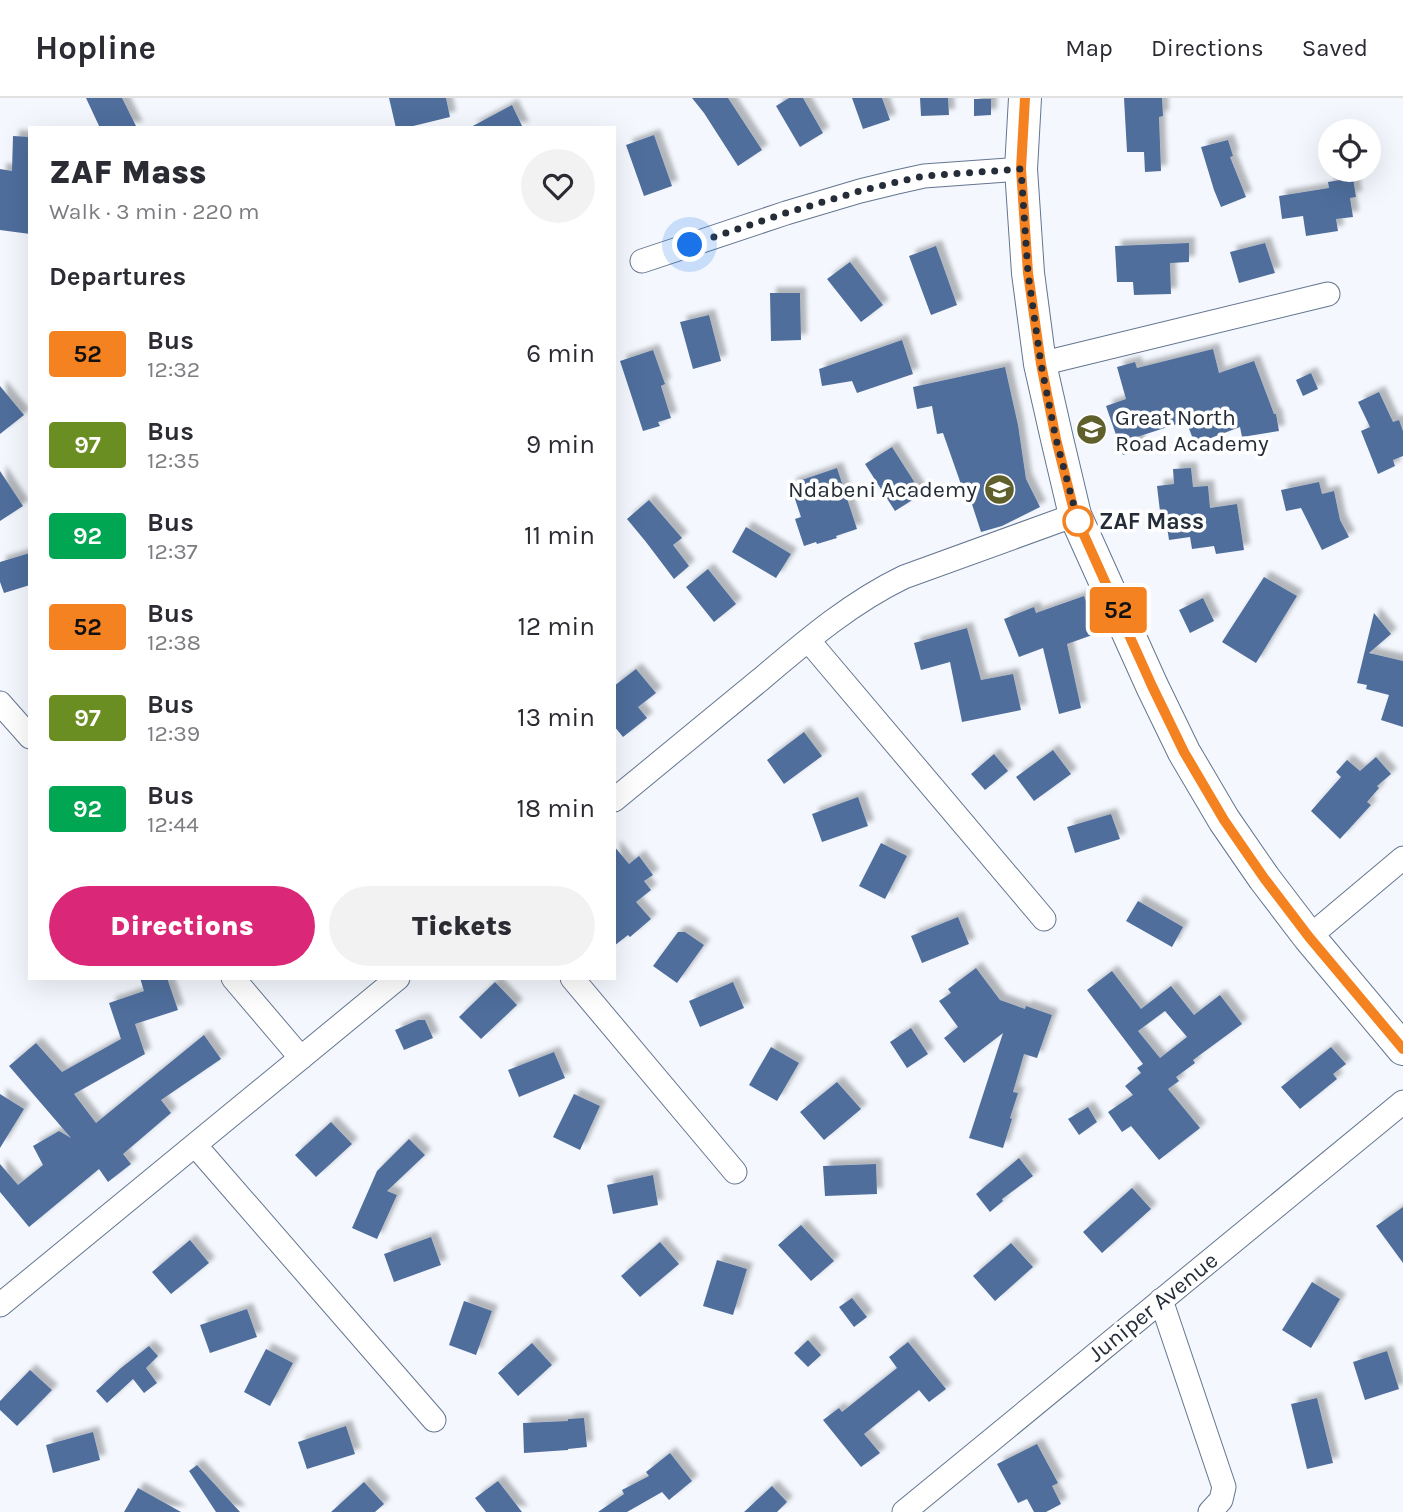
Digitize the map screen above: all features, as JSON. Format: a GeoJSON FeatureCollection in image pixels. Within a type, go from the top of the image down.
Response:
{"type":"FeatureCollection","features":[{"type":"Feature","properties":{"kind":"main road"},"geometry":{"type":"LineString","coordinates":[[1025,98],[1021,169],[1028,273],[1041,364],[1075,515],[1184,752],[1224,820],[1309,937],[1403,1049]]}},
{"type":"Feature","properties":{"kind":"street"},"geometry":{"type":"LineString","coordinates":[[642,261],[786,213],[885,185],[924,176],[1021,169]]}},
{"type":"Feature","properties":{"kind":"street"},"geometry":{"type":"LineString","coordinates":[[1041,364],[1328,294]]}},
{"type":"Feature","properties":{"kind":"street"},"geometry":{"type":"LineString","coordinates":[[616,798],[808,640],[880,588],[1075,515]]}},
{"type":"Feature","properties":{"kind":"street"},"geometry":{"type":"LineString","coordinates":[[808,640],[1044,919]]}},
{"type":"Feature","properties":{"kind":"street"},"geometry":{"type":"LineString","coordinates":[[0,703],[28,735]]}},
{"type":"Feature","properties":{"kind":"street"},"geometry":{"type":"LineString","coordinates":[[1309,937],[1403,858]]}},
{"type":"Feature","properties":{"kind":"street"},"geometry":{"type":"LineString","coordinates":[[235,980],[300,1058]]}},
{"type":"Feature","properties":{"kind":"street"},"geometry":{"type":"LineString","coordinates":[[0,1305],[396,980]]}},
{"type":"Feature","properties":{"kind":"street"},"geometry":{"type":"LineString","coordinates":[[574,980],[735,1172]]}},
{"type":"Feature","properties":{"kind":"street","name":"Juniper Avenue"},"geometry":{"type":"LineString","coordinates":[[904,1512],[1403,1102]]}},
{"type":"Feature","properties":{"kind":"street"},"geometry":{"type":"LineString","coordinates":[[195,1146],[434,1420]]}},
{"type":"Feature","properties":{"kind":"street"},"geometry":{"type":"LineString","coordinates":[[1161,1300],[1224,1487],[1221,1500],[1210,1512]]}},
{"type":"Feature","properties":{"kind":"building"},"geometry":{"type":"Polygon","coordinates":[[[86,98],[122,98],[136,126],[99,126],[86,98]]]}},
{"type":"Feature","properties":{"kind":"building"},"geometry":{"type":"Polygon","coordinates":[[[389,98],[446,98],[450,117],[413,126],[396,126],[389,98]]]}},
{"type":"Feature","properties":{"kind":"building"},"geometry":{"type":"Polygon","coordinates":[[[692,98],[728,98],[762,150],[738,166],[692,98]]]}},
{"type":"Feature","properties":{"kind":"building"},"geometry":{"type":"Polygon","coordinates":[[[789,98],[803,98],[823,133],[800,147],[776,106],[789,98]]]}},
{"type":"Feature","properties":{"kind":"building"},"geometry":{"type":"Polygon","coordinates":[[[852,98],[882,98],[890,120],[863,129],[852,98]]]}},
{"type":"Feature","properties":{"kind":"building"},"geometry":{"type":"Polygon","coordinates":[[[920,98],[948,98],[949,115],[921,116],[920,98]]]}},
{"type":"Feature","properties":{"kind":"building"},"geometry":{"type":"Polygon","coordinates":[[[1124,98],[1162,98],[1163,116],[1159,117],[1161,171],[1145,172],[1144,152],[1127,152],[1124,98]]]}},
{"type":"Feature","properties":{"kind":"building"},"geometry":{"type":"Polygon","coordinates":[[[974,99],[991,99],[991,115],[974,116],[974,99]]]}},
{"type":"Feature","properties":{"kind":"building"},"geometry":{"type":"Polygon","coordinates":[[[512,105],[522,126],[473,126],[512,105]]]}},
{"type":"Feature","properties":{"kind":"building"},"geometry":{"type":"Polygon","coordinates":[[[654,135],[672,186],[644,196],[626,145],[654,135]]]}},
{"type":"Feature","properties":{"kind":"building"},"geometry":{"type":"Polygon","coordinates":[[[13,136],[28,137],[28,234],[0,230],[0,169],[12,171],[13,136]]]}},
{"type":"Feature","properties":{"kind":"building"},"geometry":{"type":"Polygon","coordinates":[[[1228,140],[1233,156],[1230,157],[1246,197],[1221,207],[1201,147],[1228,140]]]}},
{"type":"Feature","properties":{"kind":"building"},"geometry":{"type":"Polygon","coordinates":[[[1328,182],[1354,182],[1356,197],[1350,198],[1353,217],[1336,219],[1338,231],[1306,236],[1303,216],[1282,219],[1279,196],[1329,188],[1328,182]]]}},
{"type":"Feature","properties":{"kind":"building"},"geometry":{"type":"Polygon","coordinates":[[[1189,243],[1189,262],[1170,263],[1171,294],[1134,295],[1133,282],[1117,282],[1115,246],[1189,243]]]}},
{"type":"Feature","properties":{"kind":"building"},"geometry":{"type":"Polygon","coordinates":[[[1265,243],[1275,273],[1239,283],[1230,252],[1265,243]]]}},
{"type":"Feature","properties":{"kind":"building"},"geometry":{"type":"Polygon","coordinates":[[[936,246],[957,305],[931,315],[909,256],[936,246]]]}},
{"type":"Feature","properties":{"kind":"building"},"geometry":{"type":"Polygon","coordinates":[[[850,262],[883,305],[861,322],[827,279],[850,262]]]}},
{"type":"Feature","properties":{"kind":"building"},"geometry":{"type":"Polygon","coordinates":[[[770,293],[800,293],[801,340],[771,341],[770,293]]]}},
{"type":"Feature","properties":{"kind":"building"},"geometry":{"type":"Polygon","coordinates":[[[709,315],[721,361],[693,369],[680,322],[709,315]]]}},
{"type":"Feature","properties":{"kind":"building"},"geometry":{"type":"Polygon","coordinates":[[[902,340],[913,374],[857,393],[852,381],[822,386],[819,369],[902,340]]]}},
{"type":"Feature","properties":{"kind":"building"},"geometry":{"type":"Polygon","coordinates":[[[1213,349],[1219,373],[1254,361],[1276,414],[1279,431],[1242,437],[1240,427],[1195,444],[1186,421],[1137,437],[1141,449],[1123,455],[1106,406],[1126,399],[1117,367],[1135,362],[1137,368],[1213,349]]]}},
{"type":"Feature","properties":{"kind":"building"},"geometry":{"type":"Polygon","coordinates":[[[653,350],[665,384],[661,386],[671,418],[658,422],[660,426],[643,431],[620,361],[653,350]]]}},
{"type":"Feature","properties":{"kind":"building"},"geometry":{"type":"Polygon","coordinates":[[[1005,367],[1026,479],[1040,507],[1002,526],[981,532],[967,489],[963,490],[943,433],[937,434],[932,406],[917,409],[913,387],[1005,367]]]}},
{"type":"Feature","properties":{"kind":"building"},"geometry":{"type":"Polygon","coordinates":[[[1311,373],[1318,389],[1303,396],[1296,380],[1311,373]]]}},
{"type":"Feature","properties":{"kind":"building"},"geometry":{"type":"Polygon","coordinates":[[[0,386],[24,415],[0,434],[0,386]]]}},
{"type":"Feature","properties":{"kind":"building"},"geometry":{"type":"Polygon","coordinates":[[[1379,392],[1393,422],[1399,420],[1403,431],[1403,456],[1393,460],[1395,466],[1378,474],[1361,431],[1370,427],[1358,402],[1379,392]]]}},
{"type":"Feature","properties":{"kind":"building"},"geometry":{"type":"Polygon","coordinates":[[[892,447],[922,494],[895,511],[865,464],[892,447]]]}},
{"type":"Feature","properties":{"kind":"building"},"geometry":{"type":"Polygon","coordinates":[[[837,468],[857,529],[836,536],[837,538],[804,546],[795,519],[801,517],[790,484],[837,468]]]}},
{"type":"Feature","properties":{"kind":"building"},"geometry":{"type":"Polygon","coordinates":[[[1191,468],[1193,487],[1208,486],[1210,508],[1237,504],[1244,550],[1216,554],[1214,546],[1192,549],[1190,537],[1169,540],[1166,520],[1161,520],[1157,486],[1174,484],[1173,469],[1191,468]]]}},
{"type":"Feature","properties":{"kind":"building"},"geometry":{"type":"Polygon","coordinates":[[[0,471],[23,506],[0,521],[0,471]]]}},
{"type":"Feature","properties":{"kind":"building"},"geometry":{"type":"Polygon","coordinates":[[[1319,482],[1322,494],[1334,491],[1340,520],[1349,537],[1322,550],[1301,508],[1286,511],[1281,490],[1319,482]]]}},
{"type":"Feature","properties":{"kind":"building"},"geometry":{"type":"Polygon","coordinates":[[[649,500],[682,538],[673,545],[689,566],[674,579],[627,519],[649,500]]]}},
{"type":"Feature","properties":{"kind":"building"},"geometry":{"type":"Polygon","coordinates":[[[746,527],[791,554],[776,578],[732,552],[746,527]]]}},
{"type":"Feature","properties":{"kind":"building"},"geometry":{"type":"Polygon","coordinates":[[[28,554],[28,586],[4,593],[0,582],[0,562],[28,554]]]}},
{"type":"Feature","properties":{"kind":"building"},"geometry":{"type":"Polygon","coordinates":[[[708,569],[736,604],[714,622],[686,587],[708,569]]]}},
{"type":"Feature","properties":{"kind":"building"},"geometry":{"type":"Polygon","coordinates":[[[1264,577],[1297,596],[1256,663],[1222,642],[1264,577]]]}},
{"type":"Feature","properties":{"kind":"building"},"geometry":{"type":"Polygon","coordinates":[[[1084,596],[1098,633],[1067,644],[1081,708],[1059,714],[1043,648],[1019,657],[1004,619],[1034,607],[1036,613],[1084,596]]]}},
{"type":"Feature","properties":{"kind":"building"},"geometry":{"type":"Polygon","coordinates":[[[1203,598],[1214,621],[1190,633],[1179,610],[1203,598]]]}},
{"type":"Feature","properties":{"kind":"building"},"geometry":{"type":"Polygon","coordinates":[[[1374,613],[1391,634],[1369,653],[1403,661],[1403,727],[1381,720],[1389,695],[1366,689],[1367,685],[1357,683],[1374,613]]]}},
{"type":"Feature","properties":{"kind":"building"},"geometry":{"type":"Polygon","coordinates":[[[967,628],[981,680],[1013,674],[1021,710],[962,722],[950,662],[921,670],[914,643],[967,628]]]}},
{"type":"Feature","properties":{"kind":"building"},"geometry":{"type":"Polygon","coordinates":[[[636,669],[656,693],[638,707],[647,718],[623,737],[616,728],[616,684],[636,669]]]}},
{"type":"Feature","properties":{"kind":"building"},"geometry":{"type":"Polygon","coordinates":[[[804,732],[822,756],[784,784],[767,760],[804,732]]]}},
{"type":"Feature","properties":{"kind":"building"},"geometry":{"type":"Polygon","coordinates":[[[1053,750],[1071,774],[1034,801],[1016,777],[1053,750]]]}},
{"type":"Feature","properties":{"kind":"building"},"geometry":{"type":"Polygon","coordinates":[[[994,754],[1008,771],[985,790],[971,774],[994,754]]]}},
{"type":"Feature","properties":{"kind":"building"},"geometry":{"type":"Polygon","coordinates":[[[1376,757],[1391,774],[1377,786],[1379,788],[1367,802],[1371,805],[1340,839],[1311,811],[1341,777],[1336,772],[1347,760],[1360,771],[1376,757]]]}},
{"type":"Feature","properties":{"kind":"building"},"geometry":{"type":"Polygon","coordinates":[[[858,797],[868,826],[822,842],[812,814],[858,797]]]}},
{"type":"Feature","properties":{"kind":"building"},"geometry":{"type":"Polygon","coordinates":[[[1111,814],[1120,839],[1075,853],[1067,827],[1111,814]]]}},
{"type":"Feature","properties":{"kind":"building"},"geometry":{"type":"Polygon","coordinates":[[[881,843],[907,856],[885,899],[859,886],[881,843]]]}},
{"type":"Feature","properties":{"kind":"building"},"geometry":{"type":"Polygon","coordinates":[[[616,848],[629,864],[639,856],[653,875],[644,881],[651,890],[636,902],[651,919],[630,937],[628,935],[616,944],[616,848]]]}},
{"type":"Feature","properties":{"kind":"building"},"geometry":{"type":"Polygon","coordinates":[[[1138,901],[1183,927],[1172,947],[1126,921],[1138,901]]]}},
{"type":"Feature","properties":{"kind":"building"},"geometry":{"type":"Polygon","coordinates":[[[958,917],[969,944],[922,963],[911,936],[958,917]]]}},
{"type":"Feature","properties":{"kind":"building"},"geometry":{"type":"Polygon","coordinates":[[[678,932],[685,932],[704,945],[677,983],[653,966],[678,932]]]}},
{"type":"Feature","properties":{"kind":"building"},"geometry":{"type":"Polygon","coordinates":[[[976,968],[1000,1000],[1052,1015],[1037,1058],[1024,1054],[1013,1092],[1018,1093],[1003,1148],[969,1138],[1003,1033],[964,1063],[944,1038],[958,1027],[939,1001],[951,993],[948,989],[976,968]]]}},
{"type":"Feature","properties":{"kind":"building"},"geometry":{"type":"Polygon","coordinates":[[[1112,971],[1141,1009],[1171,986],[1194,1015],[1220,995],[1242,1024],[1193,1060],[1195,1063],[1176,1077],[1179,1081],[1168,1089],[1200,1128],[1159,1160],[1131,1126],[1122,1132],[1108,1112],[1133,1095],[1125,1086],[1141,1073],[1137,1068],[1143,1064],[1087,990],[1112,971]],[[1165,1011],[1138,1031],[1160,1058],[1187,1037],[1165,1011]]]}},
{"type":"Feature","properties":{"kind":"building"},"geometry":{"type":"Polygon","coordinates":[[[141,980],[168,980],[178,1010],[135,1024],[145,1054],[74,1094],[96,1123],[204,1035],[221,1059],[161,1100],[171,1113],[123,1154],[131,1164],[108,1182],[99,1169],[29,1227],[0,1192],[0,1164],[18,1185],[43,1165],[33,1146],[59,1131],[71,1138],[9,1066],[36,1043],[62,1072],[121,1039],[109,1003],[144,991],[141,980]]]}},
{"type":"Feature","properties":{"kind":"building"},"geometry":{"type":"Polygon","coordinates":[[[495,982],[517,1005],[481,1039],[459,1017],[495,982]]]}},
{"type":"Feature","properties":{"kind":"building"},"geometry":{"type":"Polygon","coordinates":[[[733,982],[744,1008],[700,1027],[689,1001],[733,982]]]}},
{"type":"Feature","properties":{"kind":"building"},"geometry":{"type":"Polygon","coordinates":[[[418,1020],[425,1020],[433,1038],[404,1050],[395,1030],[418,1020]]]}},
{"type":"Feature","properties":{"kind":"building"},"geometry":{"type":"Polygon","coordinates":[[[911,1028],[928,1054],[907,1068],[890,1042],[911,1028]]]}},
{"type":"Feature","properties":{"kind":"building"},"geometry":{"type":"Polygon","coordinates":[[[771,1047],[799,1063],[777,1101],[749,1085],[771,1047]]]}},
{"type":"Feature","properties":{"kind":"building"},"geometry":{"type":"Polygon","coordinates":[[[1331,1047],[1346,1064],[1333,1074],[1337,1079],[1300,1109],[1281,1087],[1331,1047]]]}},
{"type":"Feature","properties":{"kind":"building"},"geometry":{"type":"Polygon","coordinates":[[[554,1052],[565,1078],[519,1097],[508,1070],[554,1052]]]}},
{"type":"Feature","properties":{"kind":"building"},"geometry":{"type":"Polygon","coordinates":[[[837,1082],[861,1109],[824,1140],[800,1112],[837,1082]]]}},
{"type":"Feature","properties":{"kind":"building"},"geometry":{"type":"Polygon","coordinates":[[[0,1094],[24,1109],[0,1148],[0,1094]]]}},
{"type":"Feature","properties":{"kind":"building"},"geometry":{"type":"Polygon","coordinates":[[[574,1094],[600,1106],[580,1150],[553,1137],[574,1094]]]}},
{"type":"Feature","properties":{"kind":"building"},"geometry":{"type":"Polygon","coordinates":[[[1088,1107],[1097,1122],[1079,1135],[1068,1119],[1088,1107]]]}},
{"type":"Feature","properties":{"kind":"building"},"geometry":{"type":"Polygon","coordinates":[[[331,1122],[352,1144],[316,1177],[295,1155],[331,1122]]]}},
{"type":"Feature","properties":{"kind":"building"},"geometry":{"type":"Polygon","coordinates":[[[409,1139],[425,1155],[387,1191],[397,1195],[377,1239],[352,1228],[377,1171],[409,1139]]]}},
{"type":"Feature","properties":{"kind":"building"},"geometry":{"type":"Polygon","coordinates":[[[1019,1158],[1033,1176],[1002,1199],[990,1212],[976,1194],[1019,1158]]]}},
{"type":"Feature","properties":{"kind":"building"},"geometry":{"type":"Polygon","coordinates":[[[876,1164],[877,1194],[825,1196],[823,1166],[876,1164]]]}},
{"type":"Feature","properties":{"kind":"building"},"geometry":{"type":"Polygon","coordinates":[[[653,1175],[658,1205],[613,1214],[607,1185],[653,1175]]]}},
{"type":"Feature","properties":{"kind":"building"},"geometry":{"type":"Polygon","coordinates":[[[1132,1188],[1151,1209],[1102,1253],[1083,1232],[1132,1188]]]}},
{"type":"Feature","properties":{"kind":"building"},"geometry":{"type":"Polygon","coordinates":[[[1403,1207],[1403,1263],[1376,1226],[1403,1207]]]}},
{"type":"Feature","properties":{"kind":"building"},"geometry":{"type":"Polygon","coordinates":[[[801,1225],[834,1261],[811,1281],[778,1245],[801,1225]]]}},
{"type":"Feature","properties":{"kind":"building"},"geometry":{"type":"Polygon","coordinates":[[[431,1237],[441,1265],[394,1282],[384,1254],[431,1237]]]}},
{"type":"Feature","properties":{"kind":"building"},"geometry":{"type":"Polygon","coordinates":[[[190,1240],[209,1263],[171,1294],[152,1272],[190,1240]]]}},
{"type":"Feature","properties":{"kind":"building"},"geometry":{"type":"Polygon","coordinates":[[[660,1242],[679,1264],[640,1297],[621,1276],[660,1242]]]}},
{"type":"Feature","properties":{"kind":"building"},"geometry":{"type":"Polygon","coordinates":[[[1011,1243],[1033,1267],[995,1301],[973,1276],[1011,1243]]]}},
{"type":"Feature","properties":{"kind":"building"},"geometry":{"type":"Polygon","coordinates":[[[717,1260],[747,1269],[733,1315],[703,1306],[717,1260]]]}},
{"type":"Feature","properties":{"kind":"building"},"geometry":{"type":"Polygon","coordinates":[[[1312,1282],[1340,1299],[1311,1348],[1282,1330],[1312,1282]]]}},
{"type":"Feature","properties":{"kind":"building"},"geometry":{"type":"Polygon","coordinates":[[[852,1298],[867,1317],[854,1327],[839,1307],[852,1298]]]}},
{"type":"Feature","properties":{"kind":"building"},"geometry":{"type":"Polygon","coordinates":[[[464,1301],[492,1311],[476,1355],[449,1345],[464,1301]]]}},
{"type":"Feature","properties":{"kind":"building"},"geometry":{"type":"Polygon","coordinates":[[[247,1309],[257,1337],[210,1353],[200,1325],[247,1309]]]}},
{"type":"Feature","properties":{"kind":"building"},"geometry":{"type":"Polygon","coordinates":[[[808,1340],[821,1355],[808,1367],[794,1353],[808,1340]]]}},
{"type":"Feature","properties":{"kind":"building"},"geometry":{"type":"Polygon","coordinates":[[[908,1342],[946,1389],[929,1402],[919,1390],[864,1434],[880,1453],[861,1467],[823,1420],[839,1408],[842,1412],[897,1368],[889,1357],[908,1342]]]}},
{"type":"Feature","properties":{"kind":"building"},"geometry":{"type":"Polygon","coordinates":[[[532,1343],[552,1365],[518,1396],[498,1373],[532,1343]]]}},
{"type":"Feature","properties":{"kind":"building"},"geometry":{"type":"Polygon","coordinates":[[[149,1346],[158,1356],[146,1368],[157,1383],[144,1393],[133,1379],[107,1403],[96,1391],[149,1346]]]}},
{"type":"Feature","properties":{"kind":"building"},"geometry":{"type":"Polygon","coordinates":[[[266,1349],[293,1363],[270,1406],[244,1392],[266,1349]]]}},
{"type":"Feature","properties":{"kind":"building"},"geometry":{"type":"Polygon","coordinates":[[[1387,1351],[1399,1389],[1365,1400],[1353,1362],[1387,1351]]]}},
{"type":"Feature","properties":{"kind":"building"},"geometry":{"type":"Polygon","coordinates":[[[30,1370],[52,1390],[17,1426],[0,1410],[0,1401],[30,1370]]]}},
{"type":"Feature","properties":{"kind":"building"},"geometry":{"type":"Polygon","coordinates":[[[1317,1398],[1333,1463],[1307,1469],[1291,1404],[1317,1398]]]}},
{"type":"Feature","properties":{"kind":"building"},"geometry":{"type":"Polygon","coordinates":[[[584,1418],[587,1447],[524,1453],[523,1423],[584,1418]]]}},
{"type":"Feature","properties":{"kind":"building"},"geometry":{"type":"Polygon","coordinates":[[[346,1426],[355,1454],[307,1469],[298,1442],[346,1426]]]}},
{"type":"Feature","properties":{"kind":"building"},"geometry":{"type":"Polygon","coordinates":[[[93,1432],[100,1460],[53,1473],[46,1445],[93,1432]]]}},
{"type":"Feature","properties":{"kind":"building"},"geometry":{"type":"Polygon","coordinates":[[[1037,1444],[1058,1483],[1052,1486],[1061,1504],[1046,1512],[1034,1512],[1027,1499],[1018,1503],[997,1464],[1037,1444]]]}},
{"type":"Feature","properties":{"kind":"building"},"geometry":{"type":"Polygon","coordinates":[[[670,1453],[692,1481],[669,1500],[662,1492],[627,1512],[598,1512],[624,1494],[622,1490],[649,1476],[646,1472],[670,1453]]]}},
{"type":"Feature","properties":{"kind":"building"},"geometry":{"type":"Polygon","coordinates":[[[197,1465],[240,1512],[216,1512],[189,1471],[197,1465]]]}},
{"type":"Feature","properties":{"kind":"building"},"geometry":{"type":"Polygon","coordinates":[[[498,1481],[522,1512],[486,1512],[475,1498],[498,1481]]]}},
{"type":"Feature","properties":{"kind":"building"},"geometry":{"type":"Polygon","coordinates":[[[364,1482],[384,1504],[375,1512],[331,1512],[364,1482]]]}},
{"type":"Feature","properties":{"kind":"building"},"geometry":{"type":"Polygon","coordinates":[[[772,1486],[787,1502],[777,1512],[744,1512],[772,1486]]]}},
{"type":"Feature","properties":{"kind":"building"},"geometry":{"type":"Polygon","coordinates":[[[138,1488],[181,1512],[124,1512],[138,1488]]]}},
{"type":"Feature","properties":{"kind":"bus line","name":"52"},"geometry":{"type":"LineString","coordinates":[[1025,98],[1021,169],[1028,273],[1041,364],[1075,515],[1184,752],[1224,820],[1309,937],[1403,1049]]}},
{"type":"Feature","properties":{"kind":"place","name":"Great North Road Academy"},"geometry":{"type":"Point","coordinates":[1092,430]}},
{"type":"Feature","properties":{"kind":"place","name":"Ndabeni Academy"},"geometry":{"type":"Point","coordinates":[1000,489]}},
{"type":"Feature","properties":{"kind":"place","name":"ZAF Mass"},"geometry":{"type":"Point","coordinates":[1078,521]}},
{"type":"Feature","properties":{"kind":"route"},"geometry":{"type":"LineString","coordinates":[[690,245],[786,213],[897,182],[924,176],[1021,169],[1028,273],[1041,364],[1056,439],[1078,521]]}}]}
